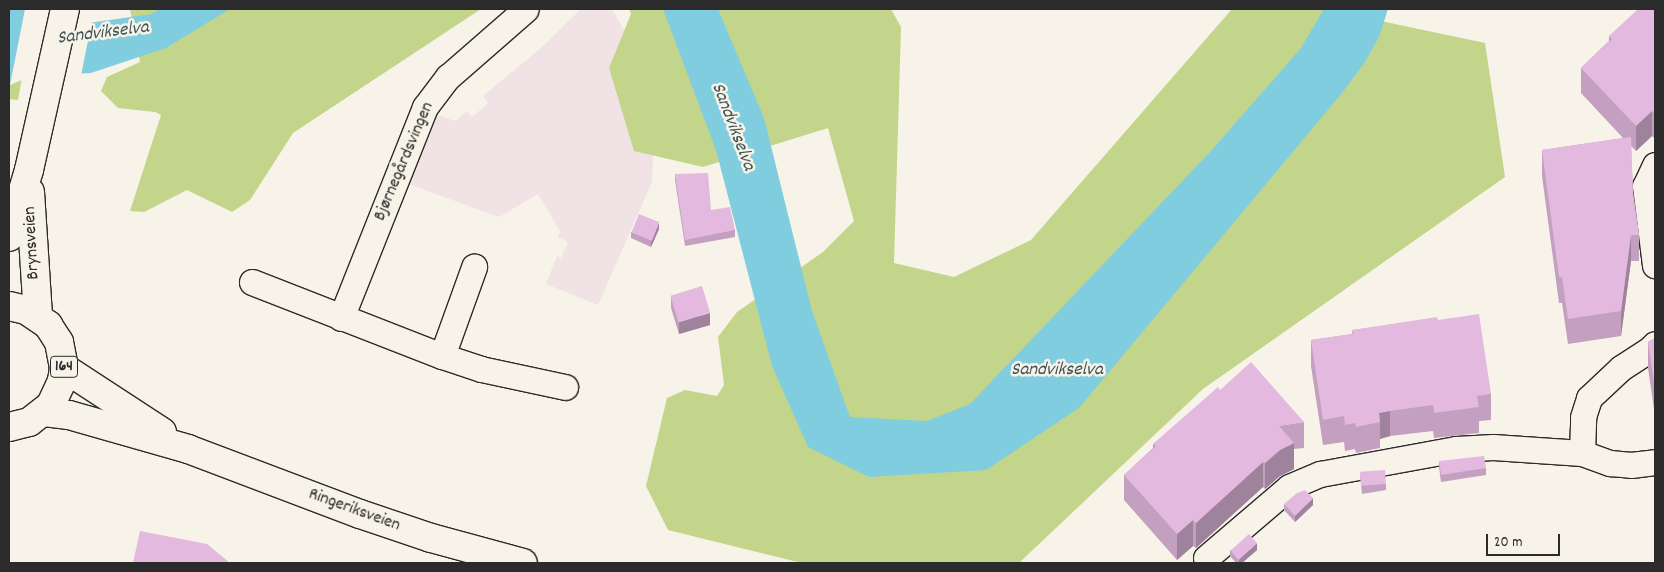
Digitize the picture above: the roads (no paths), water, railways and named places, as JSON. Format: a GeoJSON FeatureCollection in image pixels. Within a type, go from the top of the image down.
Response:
{"type":"FeatureCollection","features":[{"type":"Feature","properties":{"kind":"main road"},"geometry":{"type":"LineString","coordinates":[[30,162],[61,13]]}},
{"type":"Feature","properties":{"kind":"main road","name":"Brynsveien"},"geometry":{"type":"LineString","coordinates":[[9,238],[30,162]]}},
{"type":"Feature","properties":{"kind":"main road","name":"Brynsveien"},"geometry":{"type":"LineString","coordinates":[[30,162],[38,316]]}},
{"type":"Feature","properties":{"kind":"main road","name":"164"},"geometry":{"type":"LineString","coordinates":[[9,306],[26,310],[38,316],[48,325],[59,342],[64,368],[58,394],[44,412],[12,433]]}},
{"type":"Feature","properties":{"kind":"main road","name":"Ringeriksveien"},"geometry":{"type":"LineString","coordinates":[[64,368],[188,449]]}},
{"type":"Feature","properties":{"kind":"main road","name":"Ringeriksveien"},"geometry":{"type":"LineString","coordinates":[[44,412],[69,415],[188,449],[360,514],[450,544],[523,563]]}},
{"type":"Feature","properties":{"kind":"street","name":"Bjørnegårdsvingen"},"geometry":{"type":"LineString","coordinates":[[341,318],[425,107],[448,77],[526,9]]}},
{"type":"Feature","properties":{"kind":"street"},"geometry":{"type":"LineString","coordinates":[[1655,165],[1646,186],[1655,265]]}},
{"type":"Feature","properties":{"kind":"street"},"geometry":{"type":"LineString","coordinates":[[442,356],[474,267]]}},
{"type":"Feature","properties":{"kind":"street"},"geometry":{"type":"LineString","coordinates":[[252,282],[442,356],[498,373],[565,387]]}},
{"type":"Feature","properties":{"kind":"street"},"geometry":{"type":"LineString","coordinates":[[1582,453],[1583,417],[1589,398],[1621,368],[1655,344]]}},
{"type":"Feature","properties":{"kind":"street"},"geometry":{"type":"LineString","coordinates":[[1206,558],[1289,486],[1320,474],[1456,449],[1492,447],[1582,453],[1610,463],[1631,465],[1655,462]]}},
{"type":"Feature","properties":{"kind":"water","name":"Sandvikselva"},"geometry":{"type":"Polygon","coordinates":[[[9,9],[21,9],[88,23],[152,14],[159,9],[230,9],[166,48],[91,73],[22,77],[9,83],[9,9]]]}},
{"type":"Feature","properties":{"kind":"water","name":"Sandvikselva"},"geometry":{"type":"Polygon","coordinates":[[[663,9],[718,9],[764,118],[812,311],[850,417],[927,421],[970,404],[1210,152],[1301,48],[1324,9],[1388,9],[1379,37],[1365,62],[1342,93],[1079,408],[986,470],[869,477],[808,447],[772,366],[716,150],[663,9]]]}}]}
